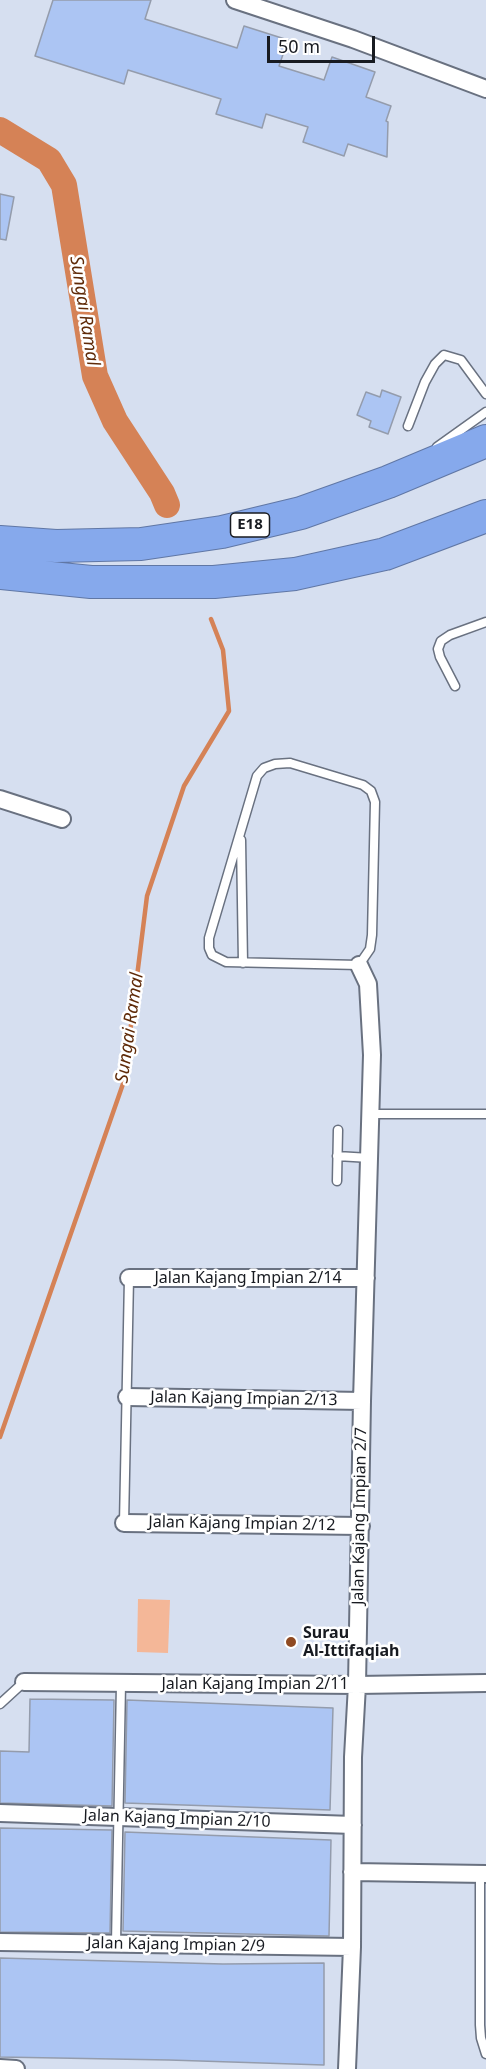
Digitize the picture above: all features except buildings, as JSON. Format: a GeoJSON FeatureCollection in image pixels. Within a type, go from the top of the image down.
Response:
{"type":"FeatureCollection","features":[{"type":"Feature","properties":{"kind":"highway","name":"E18"},"geometry":{"type":"LineString","coordinates":[[0,542],[56,546],[141,544],[222,532],[301,513],[388,482],[486,441]]}},
{"type":"Feature","properties":{"kind":"highway"},"geometry":{"type":"LineString","coordinates":[[0,522],[129,528],[207,524],[301,513]]}},
{"type":"Feature","properties":{"kind":"highway"},"geometry":{"type":"LineString","coordinates":[[0,573],[91,582],[214,582],[295,574],[385,554],[486,516]]}},
{"type":"Feature","properties":{"kind":"street"},"geometry":{"type":"LineString","coordinates":[[235,0],[353,39],[486,89]]}},
{"type":"Feature","properties":{"kind":"street"},"geometry":{"type":"LineString","coordinates":[[0,799],[63,819]]}},
{"type":"Feature","properties":{"kind":"street","name":"Jalan Kajang Impian 2/7"},"geometry":{"type":"LineString","coordinates":[[347,2069],[352,1947],[353,1757],[357,1684],[372,1055],[368,984],[358,965]]}},
{"type":"Feature","properties":{"kind":"street","name":"Jalan Kajang Impian 2/14"},"geometry":{"type":"LineString","coordinates":[[129,1278],[366,1278]]}},
{"type":"Feature","properties":{"kind":"street","name":"Jalan Kajang Impian 2/13"},"geometry":{"type":"LineString","coordinates":[[127,1397],[362,1401]]}},
{"type":"Feature","properties":{"kind":"street","name":"Jalan Kajang Impian 2/12"},"geometry":{"type":"LineString","coordinates":[[124,1523],[361,1526]]}},
{"type":"Feature","properties":{"kind":"street","name":"Jalan Kajang Impian 2/11"},"geometry":{"type":"LineString","coordinates":[[24,1682],[486,1683]]}},
{"type":"Feature","properties":{"kind":"street","name":"Jalan Kajang Impian 2/10"},"geometry":{"type":"LineString","coordinates":[[0,1813],[354,1825]]}},
{"type":"Feature","properties":{"kind":"street"},"geometry":{"type":"LineString","coordinates":[[352,1872],[483,1874]]}},
{"type":"Feature","properties":{"kind":"street","name":"Jalan Kajang Impian 2/9"},"geometry":{"type":"LineString","coordinates":[[0,1942],[352,1947]]}},
{"type":"Feature","properties":{"kind":"street"},"geometry":{"type":"LineString","coordinates":[[0,2068],[16,2069]]}},
{"type":"Feature","properties":{"kind":"lane"},"geometry":{"type":"LineString","coordinates":[[408,426],[435,364],[444,355],[461,360],[486,394]]}},
{"type":"Feature","properties":{"kind":"lane"},"geometry":{"type":"LineString","coordinates":[[388,482],[486,412]]}},
{"type":"Feature","properties":{"kind":"lane"},"geometry":{"type":"LineString","coordinates":[[455,686],[440,657],[438,649],[441,641],[450,635],[486,622]]}},
{"type":"Feature","properties":{"kind":"lane"},"geometry":{"type":"LineString","coordinates":[[290,763],[363,785],[371,791],[376,815],[372,935],[370,949],[358,965],[226,962],[212,955],[209,938],[241,831],[257,776],[264,768],[275,764],[290,763]]}},
{"type":"Feature","properties":{"kind":"lane"},"geometry":{"type":"LineString","coordinates":[[241,831],[243,963]]}},
{"type":"Feature","properties":{"kind":"lane"},"geometry":{"type":"LineString","coordinates":[[371,1114],[486,1114]]}},
{"type":"Feature","properties":{"kind":"lane"},"geometry":{"type":"LineString","coordinates":[[337,1181],[338,1130]]}},
{"type":"Feature","properties":{"kind":"lane"},"geometry":{"type":"LineString","coordinates":[[337,1156],[370,1158]]}},
{"type":"Feature","properties":{"kind":"lane"},"geometry":{"type":"LineString","coordinates":[[124,1523],[129,1278]]}},
{"type":"Feature","properties":{"kind":"lane"},"geometry":{"type":"LineString","coordinates":[[0,1704],[24,1682]]}},
{"type":"Feature","properties":{"kind":"lane"},"geometry":{"type":"LineString","coordinates":[[116,1943],[121,1684]]}},
{"type":"Feature","properties":{"kind":"lane"},"geometry":{"type":"LineString","coordinates":[[483,1874],[480,2025],[486,2054]]}},
{"type":"Feature","properties":{"kind":"shaded area"},"geometry":{"type":"Polygon","coordinates":[[[138,1599],[170,1600],[168,1653],[137,1652],[138,1599]]]}},
{"type":"Feature","properties":{"kind":"waterway","name":"Sungai Ramal"},"geometry":{"type":"LineString","coordinates":[[0,130],[49,160],[64,185],[95,376],[115,421],[162,493],[167,505]]}},
{"type":"Feature","properties":{"kind":"waterway","name":"Sungai Ramal"},"geometry":{"type":"LineString","coordinates":[[0,1437],[124,1081],[147,896],[184,786],[229,711],[223,650],[211,619]]}},
{"type":"Feature","properties":{"kind":"place","name":"Surau Al-Ittifaqiah"},"geometry":{"type":"Point","coordinates":[291,1642]}}]}
